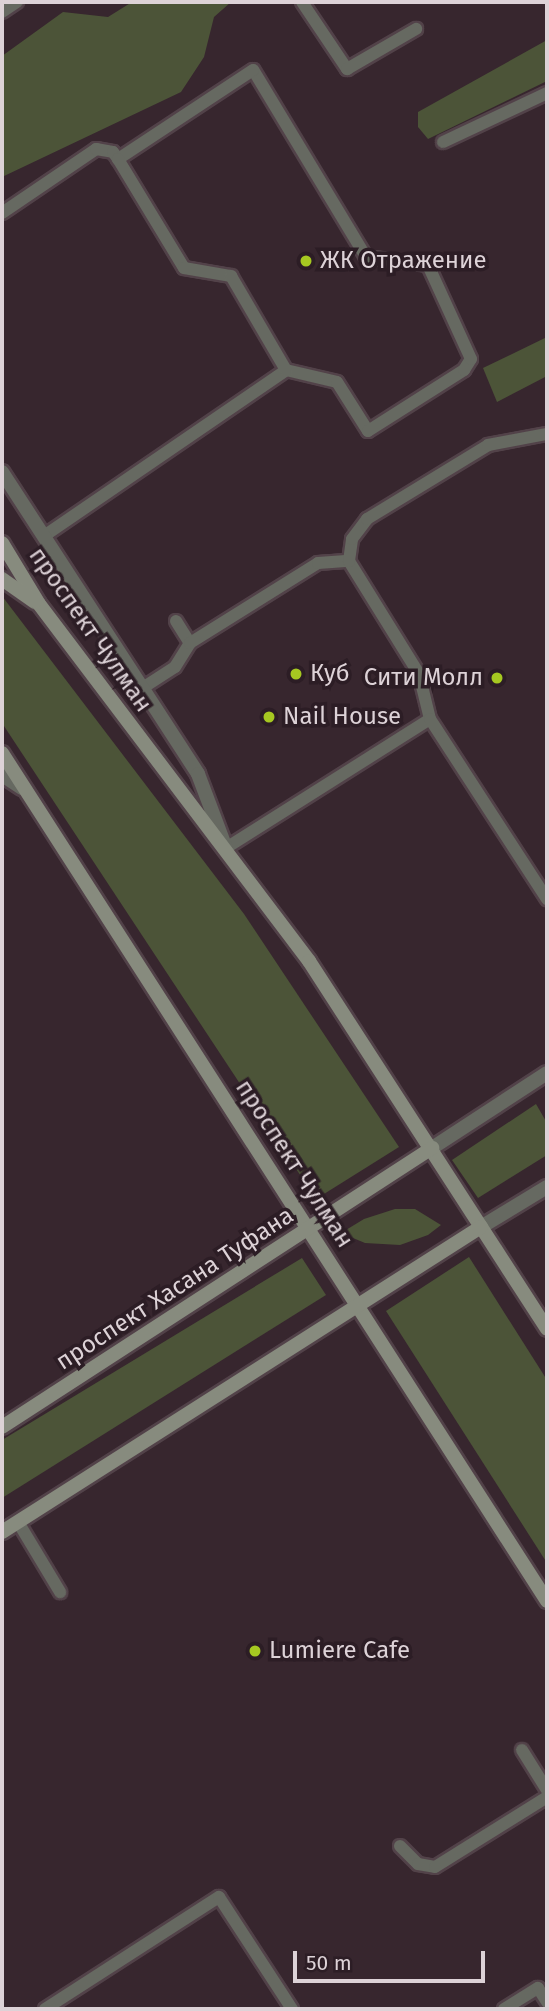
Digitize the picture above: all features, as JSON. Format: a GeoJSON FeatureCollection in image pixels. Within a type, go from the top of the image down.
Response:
{"type":"FeatureCollection","features":[{"type":"Feature","properties":{"kind":"main road","name":"проспект Чулман"},"geometry":{"type":"LineString","coordinates":[[2,543],[39,604],[309,961],[547,1329]]}},
{"type":"Feature","properties":{"kind":"main road"},"geometry":{"type":"LineString","coordinates":[[2,579],[39,604]]}},
{"type":"Feature","properties":{"kind":"main road","name":"проспект Чулман"},"geometry":{"type":"LineString","coordinates":[[2,753],[547,1601]]}},
{"type":"Feature","properties":{"kind":"main road","name":"проспект Хасана Туфана"},"geometry":{"type":"LineString","coordinates":[[2,1427],[311,1230],[432,1148]]}},
{"type":"Feature","properties":{"kind":"main road"},"geometry":{"type":"LineString","coordinates":[[2,1532],[481,1227]]}},
{"type":"Feature","properties":{"kind":"street"},"geometry":{"type":"LineString","coordinates":[[2,472],[198,774],[226,848]]}},
{"type":"Feature","properties":{"kind":"street"},"geometry":{"type":"LineString","coordinates":[[2,775],[22,788]]}},
{"type":"Feature","properties":{"kind":"street","name":"проспект Хасана Туфана"},"geometry":{"type":"LineString","coordinates":[[432,1148],[547,1073]]}},
{"type":"Feature","properties":{"kind":"street"},"geometry":{"type":"LineString","coordinates":[[481,1227],[547,1187]]}},
{"type":"Feature","properties":{"kind":"lane"},"geometry":{"type":"LineString","coordinates":[[2,12],[17,2]]}},
{"type":"Feature","properties":{"kind":"lane"},"geometry":{"type":"LineString","coordinates":[[302,2],[346,69],[416,29]]}},
{"type":"Feature","properties":{"kind":"lane"},"geometry":{"type":"LineString","coordinates":[[2,213],[96,149],[113,152],[184,268],[231,276],[286,370],[337,382],[368,431],[464,370],[471,359],[428,265],[366,257],[253,70],[118,159]]}},
{"type":"Feature","properties":{"kind":"lane"},"geometry":{"type":"LineString","coordinates":[[443,142],[547,93]]}},
{"type":"Feature","properties":{"kind":"lane"},"geometry":{"type":"LineString","coordinates":[[44,536],[286,370]]}},
{"type":"Feature","properties":{"kind":"lane"},"geometry":{"type":"LineString","coordinates":[[547,434],[488,445],[367,519],[352,539],[349,561],[419,674],[429,719],[547,899]]}},
{"type":"Feature","properties":{"kind":"lane"},"geometry":{"type":"LineString","coordinates":[[141,689],[175,667],[191,643],[318,563],[349,561]]}},
{"type":"Feature","properties":{"kind":"lane"},"geometry":{"type":"LineString","coordinates":[[176,621],[191,643]]}},
{"type":"Feature","properties":{"kind":"lane"},"geometry":{"type":"LineString","coordinates":[[226,848],[429,719]]}},
{"type":"Feature","properties":{"kind":"lane"},"geometry":{"type":"LineString","coordinates":[[18,1522],[60,1592]]}},
{"type":"Feature","properties":{"kind":"lane"},"geometry":{"type":"LineString","coordinates":[[522,1749],[547,1790]]}},
{"type":"Feature","properties":{"kind":"lane"},"geometry":{"type":"LineString","coordinates":[[400,1846],[418,1864],[435,1867],[547,1797]]}},
{"type":"Feature","properties":{"kind":"lane"},"geometry":{"type":"LineString","coordinates":[[45,2009],[219,1897],[292,2009]]}},
{"type":"Feature","properties":{"kind":"lane"},"geometry":{"type":"LineString","coordinates":[[504,2009],[538,1988],[547,2002]]}},
{"type":"Feature","properties":{"kind":"green space"},"geometry":{"type":"Polygon","coordinates":[[[132,2],[231,2],[214,17],[204,57],[181,92],[2,177],[2,56],[63,12],[108,17],[132,2]]]}},
{"type":"Feature","properties":{"kind":"green space"},"geometry":{"type":"Polygon","coordinates":[[[547,40],[547,81],[428,139],[418,127],[418,112],[547,40]]]}},
{"type":"Feature","properties":{"kind":"green space"},"geometry":{"type":"Polygon","coordinates":[[[547,337],[547,376],[497,402],[483,368],[547,337]]]}},
{"type":"Feature","properties":{"kind":"green space"},"geometry":{"type":"Polygon","coordinates":[[[2,596],[244,914],[399,1147],[316,1199],[2,723],[2,596]]]}},
{"type":"Feature","properties":{"kind":"green space"},"geometry":{"type":"Polygon","coordinates":[[[536,1104],[547,1123],[547,1155],[478,1198],[452,1160],[536,1104]]]}},
{"type":"Feature","properties":{"kind":"green space"},"geometry":{"type":"Polygon","coordinates":[[[395,1209],[415,1209],[441,1225],[428,1235],[400,1245],[365,1243],[341,1233],[364,1219],[395,1209]]]}},
{"type":"Feature","properties":{"kind":"green space"},"geometry":{"type":"Polygon","coordinates":[[[469,1257],[547,1380],[547,1563],[386,1311],[469,1257]]]}},
{"type":"Feature","properties":{"kind":"green space"},"geometry":{"type":"Polygon","coordinates":[[[302,1258],[326,1295],[2,1498],[2,1440],[302,1258]]]}},
{"type":"Feature","properties":{"kind":"place","name":"ЖК Отражение"},"geometry":{"type":"Point","coordinates":[306,261]}},
{"type":"Feature","properties":{"kind":"place","name":"Куб"},"geometry":{"type":"Point","coordinates":[296,674]}},
{"type":"Feature","properties":{"kind":"place","name":"Сити Молл"},"geometry":{"type":"Point","coordinates":[497,678]}},
{"type":"Feature","properties":{"kind":"place","name":"Nail House"},"geometry":{"type":"Point","coordinates":[269,717]}},
{"type":"Feature","properties":{"kind":"place","name":"Lumiere Cafe"},"geometry":{"type":"Point","coordinates":[255,1651]}}]}
